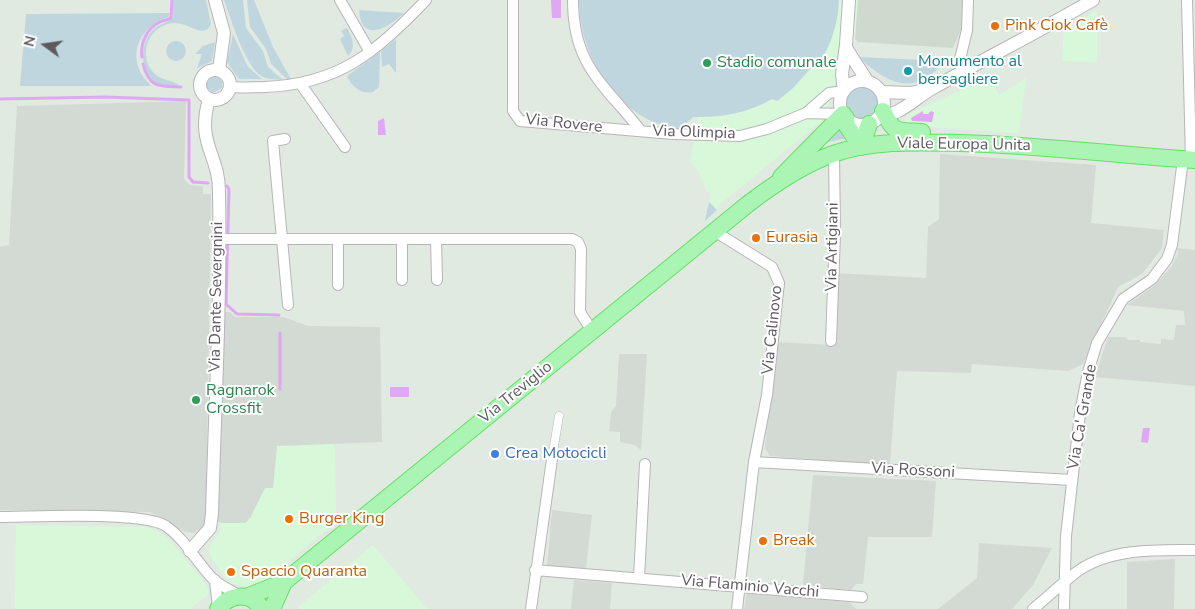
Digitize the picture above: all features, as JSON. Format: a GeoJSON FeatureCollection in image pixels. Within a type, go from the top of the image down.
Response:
{"type":"FeatureCollection","features":[{"type":"Feature","properties":{"kind":"main road"},"geometry":{"type":"LineString","coordinates":[[774,184],[802,153],[844,116],[847,126],[861,147],[883,117],[892,128],[897,130],[989,136],[1010,145]]}},
{"type":"Feature","properties":{"kind":"main road","name":"Viale Europa Unita"},"geometry":{"type":"LineString","coordinates":[[748,204],[774,184],[834,154],[861,147],[905,142],[1010,145],[1190,160]]}},
{"type":"Feature","properties":{"kind":"main road","name":"Via Treviglio"},"geometry":{"type":"LineString","coordinates":[[284,582],[748,204]]}},
{"type":"Feature","properties":{"kind":"main road"},"geometry":{"type":"LineString","coordinates":[[218,609],[227,599],[243,596],[284,582]]}},
{"type":"Feature","properties":{"kind":"main road"},"geometry":{"type":"LineString","coordinates":[[272,609],[284,582]]}},
{"type":"Feature","properties":{"kind":"main road"},"geometry":{"type":"LineString","coordinates":[[243,596],[253,600],[262,609]]}},
{"type":"Feature","properties":{"kind":"street"},"geometry":{"type":"LineString","coordinates":[[215,0],[224,33],[219,70]]}},
{"type":"Feature","properties":{"kind":"street"},"geometry":{"type":"LineString","coordinates":[[340,0],[370,52]]}},
{"type":"Feature","properties":{"kind":"street"},"geometry":{"type":"LineString","coordinates":[[230,87],[300,84],[348,68],[394,32],[426,0]]}},
{"type":"Feature","properties":{"kind":"street","name":"Via Rovere"},"geometry":{"type":"LineString","coordinates":[[513,0],[513,111],[517,118],[524,122],[641,131]]}},
{"type":"Feature","properties":{"kind":"street","name":"Via Olimpia"},"geometry":{"type":"LineString","coordinates":[[573,0],[576,36],[590,71],[641,131],[740,136],[767,129],[806,113],[829,93],[844,91]]}},
{"type":"Feature","properties":{"kind":"street"},"geometry":{"type":"LineString","coordinates":[[848,0],[846,48],[842,74],[844,91],[840,106],[844,116],[855,124],[883,117],[1093,0]]}},
{"type":"Feature","properties":{"kind":"street"},"geometry":{"type":"LineString","coordinates":[[963,73],[960,59],[967,30],[968,0]]}},
{"type":"Feature","properties":{"kind":"street","name":"Via Ca' Grande"},"geometry":{"type":"LineString","coordinates":[[1064,609],[1063,583],[1072,480],[1088,372],[1098,343],[1123,299],[1152,279],[1167,259],[1190,160],[1192,54],[1187,0]]}},
{"type":"Feature","properties":{"kind":"street"},"geometry":{"type":"LineString","coordinates":[[846,48],[868,82],[881,92],[911,93],[932,89]]}},
{"type":"Feature","properties":{"kind":"street"},"geometry":{"type":"LineString","coordinates":[[219,70],[229,78],[230,87],[223,98],[209,99],[201,93],[199,82],[204,73],[219,70]]}},
{"type":"Feature","properties":{"kind":"street"},"geometry":{"type":"LineString","coordinates":[[844,91],[853,83],[868,82]]}},
{"type":"Feature","properties":{"kind":"street"},"geometry":{"type":"LineString","coordinates":[[300,84],[344,147]]}},
{"type":"Feature","properties":{"kind":"street"},"geometry":{"type":"LineString","coordinates":[[881,92],[884,104],[883,117]]}},
{"type":"Feature","properties":{"kind":"street","name":"Via Dante Severgnini"},"geometry":{"type":"LineString","coordinates":[[190,551],[211,524],[218,319],[225,239],[219,190],[205,137],[204,124],[209,99]]}},
{"type":"Feature","properties":{"kind":"street","name":"Via Olimpia"},"geometry":{"type":"LineString","coordinates":[[806,113],[844,116]]}},
{"type":"Feature","properties":{"kind":"street"},"geometry":{"type":"LineString","coordinates":[[284,139],[273,141],[288,305]]}},
{"type":"Feature","properties":{"kind":"street","name":"Via Artigiani"},"geometry":{"type":"LineString","coordinates":[[831,341],[835,234],[834,154]]}},
{"type":"Feature","properties":{"kind":"street","name":"Via Calinovo"},"geometry":{"type":"LineString","coordinates":[[714,231],[772,267],[778,277],[766,395],[754,462],[737,609]]}},
{"type":"Feature","properties":{"kind":"street"},"geometry":{"type":"LineString","coordinates":[[225,239],[575,240],[581,250],[580,312],[592,331]]}},
{"type":"Feature","properties":{"kind":"street"},"geometry":{"type":"LineString","coordinates":[[402,239],[402,280]]}},
{"type":"Feature","properties":{"kind":"street"},"geometry":{"type":"LineString","coordinates":[[436,239],[437,280]]}},
{"type":"Feature","properties":{"kind":"street"},"geometry":{"type":"LineString","coordinates":[[338,240],[338,285]]}},
{"type":"Feature","properties":{"kind":"street"},"geometry":{"type":"LineString","coordinates":[[531,609],[558,416]]}},
{"type":"Feature","properties":{"kind":"street","name":"Via Rossoni"},"geometry":{"type":"LineString","coordinates":[[754,462],[1072,480]]}},
{"type":"Feature","properties":{"kind":"street"},"geometry":{"type":"LineString","coordinates":[[639,578],[644,464]]}},
{"type":"Feature","properties":{"kind":"street"},"geometry":{"type":"LineString","coordinates":[[0,517],[122,517],[150,520],[164,525],[176,534],[215,580],[243,596]]}},
{"type":"Feature","properties":{"kind":"street"},"geometry":{"type":"LineString","coordinates":[[1033,609],[1079,570],[1103,559],[1149,550],[1195,550]]}},
{"type":"Feature","properties":{"kind":"street","name":"Via Flaminio Vacchi"},"geometry":{"type":"LineString","coordinates":[[535,570],[862,597]]}},
{"type":"Feature","properties":{"kind":"street"},"geometry":{"type":"LineString","coordinates":[[215,580],[218,609]]}},
{"type":"Feature","properties":{"kind":"shaded area"},"geometry":{"type":"Polygon","coordinates":[[[173,0],[206,0],[211,24],[208,29],[202,31],[172,23],[156,30],[151,36],[146,51],[150,67],[158,76],[179,85],[161,85],[155,83],[146,72],[143,57],[144,49],[153,30],[173,18],[173,0]]]}},
{"type":"Feature","properties":{"kind":"shaded area"},"geometry":{"type":"Polygon","coordinates":[[[224,0],[243,0],[246,28],[263,51],[268,67],[283,80],[265,78],[254,69],[243,51],[224,0]]]}},
{"type":"Feature","properties":{"kind":"shaded area"},"geometry":{"type":"Polygon","coordinates":[[[247,0],[254,0],[273,47],[291,79],[288,80],[271,64],[266,49],[250,27],[247,0]]]}},
{"type":"Feature","properties":{"kind":"shaded area"},"geometry":{"type":"Polygon","coordinates":[[[551,0],[561,0],[561,18],[552,18],[551,0]]]}},
{"type":"Feature","properties":{"kind":"shaded area","name":"Stadio comunale"},"geometry":{"type":"Polygon","coordinates":[[[579,0],[839,0],[835,28],[825,53],[815,69],[812,67],[792,89],[777,101],[772,99],[744,111],[713,117],[693,117],[680,129],[658,124],[638,114],[621,100],[607,83],[595,64],[586,43],[581,22],[579,0]]]}},
{"type":"Feature","properties":{"kind":"shaded area"},"geometry":{"type":"Polygon","coordinates":[[[839,0],[858,0],[855,39],[836,81],[825,118],[719,205],[718,211],[709,202],[711,193],[707,192],[698,170],[690,162],[698,117],[721,117],[761,106],[772,99],[777,101],[792,89],[812,67],[814,69],[838,16],[839,0]]]}},
{"type":"Feature","properties":{"kind":"shaded area"},"geometry":{"type":"Polygon","coordinates":[[[858,0],[962,0],[962,28],[953,48],[858,42],[855,39],[858,0]]]}},
{"type":"Feature","properties":{"kind":"shaded area"},"geometry":{"type":"Polygon","coordinates":[[[359,10],[404,13],[384,27],[370,30],[361,21],[359,10]]]}},
{"type":"Feature","properties":{"kind":"shaded area"},"geometry":{"type":"Polygon","coordinates":[[[1097,10],[1097,62],[1062,61],[1064,30],[1097,10]]]}},
{"type":"Feature","properties":{"kind":"shaded area"},"geometry":{"type":"Polygon","coordinates":[[[170,13],[168,18],[147,30],[138,44],[137,60],[139,69],[151,86],[20,86],[26,14],[170,13]]]}},
{"type":"Feature","properties":{"kind":"shaded area"},"geometry":{"type":"Polygon","coordinates":[[[347,28],[353,46],[348,56],[340,39],[344,36],[341,31],[347,28]]]}},
{"type":"Feature","properties":{"kind":"shaded area"},"geometry":{"type":"Polygon","coordinates":[[[233,34],[248,67],[262,79],[239,79],[227,62],[233,34]]]}},
{"type":"Feature","properties":{"kind":"shaded area"},"geometry":{"type":"Polygon","coordinates":[[[396,39],[396,73],[389,64],[382,67],[381,51],[396,39]]]}},
{"type":"Feature","properties":{"kind":"shaded area"},"geometry":{"type":"Polygon","coordinates":[[[176,41],[183,44],[186,51],[183,58],[176,61],[169,58],[166,51],[169,44],[176,41]]]}},
{"type":"Feature","properties":{"kind":"shaded area"},"geometry":{"type":"Polygon","coordinates":[[[215,42],[212,61],[197,68],[202,54],[195,54],[203,46],[215,42]]]}},
{"type":"Feature","properties":{"kind":"shaded area"},"geometry":{"type":"Polygon","coordinates":[[[380,52],[379,87],[369,93],[361,91],[351,83],[347,76],[380,52]]]}},
{"type":"Feature","properties":{"kind":"shaded area"},"geometry":{"type":"Polygon","coordinates":[[[859,57],[944,61],[934,73],[923,80],[901,83],[880,74],[859,57]]]}},
{"type":"Feature","properties":{"kind":"shaded area"},"geometry":{"type":"Polygon","coordinates":[[[987,75],[999,95],[1026,78],[1019,133],[909,126],[906,124],[905,119],[908,114],[957,92],[987,75]]]}},
{"type":"Feature","properties":{"kind":"shaded area"},"geometry":{"type":"Polygon","coordinates":[[[211,77],[219,77],[222,81],[222,88],[213,93],[207,88],[207,83],[211,77]]]}},
{"type":"Feature","properties":{"kind":"shaded area"},"geometry":{"type":"Polygon","coordinates":[[[863,85],[870,86],[876,90],[880,96],[880,110],[876,116],[870,120],[863,121],[856,120],[850,116],[846,110],[845,103],[846,96],[850,90],[856,86],[863,85]]]}},
{"type":"Feature","properties":{"kind":"shaded area"},"geometry":{"type":"Polygon","coordinates":[[[186,101],[184,179],[190,185],[203,186],[203,194],[211,194],[206,518],[204,526],[194,533],[185,532],[150,512],[0,510],[0,247],[9,245],[17,106],[186,101]]]}},
{"type":"Feature","properties":{"kind":"shaded area"},"geometry":{"type":"Polygon","coordinates":[[[923,111],[923,114],[928,114],[931,111],[934,112],[932,122],[912,121],[911,118],[923,111]]]}},
{"type":"Feature","properties":{"kind":"shaded area"},"geometry":{"type":"Polygon","coordinates":[[[384,118],[386,135],[378,135],[378,121],[384,118]]]}},
{"type":"Feature","properties":{"kind":"shaded area"},"geometry":{"type":"Polygon","coordinates":[[[838,127],[848,138],[824,143],[838,127]]]}},
{"type":"Feature","properties":{"kind":"shaded area"},"geometry":{"type":"Polygon","coordinates":[[[940,154],[1096,165],[1091,223],[1164,230],[1162,248],[1142,274],[1118,287],[1083,364],[1068,371],[972,364],[971,373],[897,371],[890,465],[770,456],[765,448],[775,342],[835,345],[836,273],[926,278],[928,227],[939,219],[940,154]]]}},
{"type":"Feature","properties":{"kind":"shaded area"},"geometry":{"type":"Polygon","coordinates":[[[709,202],[717,210],[705,221],[705,220],[709,202]]]}},
{"type":"Feature","properties":{"kind":"shaded area"},"geometry":{"type":"Polygon","coordinates":[[[1177,248],[1195,250],[1195,386],[1095,377],[1108,337],[1125,337],[1128,340],[1161,344],[1161,339],[1174,340],[1176,325],[1185,325],[1184,311],[1127,305],[1154,286],[1172,266],[1178,254],[1177,248]]]}},
{"type":"Feature","properties":{"kind":"shaded area"},"geometry":{"type":"Polygon","coordinates":[[[223,312],[230,312],[235,317],[283,317],[309,326],[380,327],[382,442],[277,446],[273,488],[265,488],[250,518],[245,523],[221,523],[218,521],[223,312]]]}},
{"type":"Feature","properties":{"kind":"shaded area"},"geometry":{"type":"Polygon","coordinates":[[[619,354],[647,354],[641,450],[635,445],[620,442],[620,432],[609,431],[611,412],[616,406],[619,354]]]}},
{"type":"Feature","properties":{"kind":"shaded area"},"geometry":{"type":"Polygon","coordinates":[[[390,387],[409,387],[409,397],[390,397],[390,387]]]}},
{"type":"Feature","properties":{"kind":"shaded area"},"geometry":{"type":"Polygon","coordinates":[[[1143,428],[1150,428],[1148,443],[1141,442],[1143,428]]]}},
{"type":"Feature","properties":{"kind":"shaded area"},"geometry":{"type":"Polygon","coordinates":[[[333,444],[335,448],[336,522],[264,581],[263,584],[253,587],[237,585],[227,581],[210,556],[209,548],[220,532],[221,523],[245,523],[250,518],[265,488],[273,488],[277,446],[333,444]]]}},
{"type":"Feature","properties":{"kind":"shaded area"},"geometry":{"type":"Polygon","coordinates":[[[813,475],[936,481],[932,537],[868,537],[863,584],[856,584],[851,590],[803,585],[813,475]]]}},
{"type":"Feature","properties":{"kind":"shaded area"},"geometry":{"type":"Polygon","coordinates":[[[552,510],[592,515],[586,569],[547,565],[552,510]]]}},
{"type":"Feature","properties":{"kind":"shaded area"},"geometry":{"type":"Polygon","coordinates":[[[16,525],[148,527],[170,541],[207,585],[209,594],[190,609],[15,609],[16,525]]]}},
{"type":"Feature","properties":{"kind":"shaded area"},"geometry":{"type":"Polygon","coordinates":[[[979,543],[1052,548],[1033,585],[1012,609],[938,609],[977,578],[979,543]]]}},
{"type":"Feature","properties":{"kind":"shaded area"},"geometry":{"type":"Polygon","coordinates":[[[373,545],[427,609],[300,609],[298,607],[373,545]]]}},
{"type":"Feature","properties":{"kind":"shaded area"},"geometry":{"type":"Polygon","coordinates":[[[1175,559],[1174,609],[1127,609],[1127,562],[1175,559]]]}},
{"type":"Feature","properties":{"kind":"shaded area"},"geometry":{"type":"Polygon","coordinates":[[[574,580],[612,583],[610,609],[571,609],[574,580]]]}},
{"type":"Feature","properties":{"kind":"shaded area"},"geometry":{"type":"Polygon","coordinates":[[[747,593],[849,602],[856,609],[744,609],[747,593]]]}},
{"type":"Feature","properties":{"kind":"waterway"},"geometry":{"type":"LineString","coordinates":[[142,57],[142,46],[145,36],[155,25],[171,18],[172,0]]}},
{"type":"Feature","properties":{"kind":"waterway"},"geometry":{"type":"LineString","coordinates":[[143,64],[145,72],[152,82],[161,86],[181,87]]}},
{"type":"Feature","properties":{"kind":"waterway"},"geometry":{"type":"LineString","coordinates":[[0,99],[105,97],[189,100],[189,177],[193,182],[208,183]]}},
{"type":"Feature","properties":{"kind":"waterway"},"geometry":{"type":"LineString","coordinates":[[227,186],[229,189],[226,304],[237,314],[279,315]]}},
{"type":"Feature","properties":{"kind":"waterway"},"geometry":{"type":"LineString","coordinates":[[280,333],[280,389]]}},
{"type":"Feature","properties":{"kind":"place","name":"Pink Ciok Cafè"},"geometry":{"type":"Point","coordinates":[995,26]}},
{"type":"Feature","properties":{"kind":"place","name":"Stadio comunale"},"geometry":{"type":"Point","coordinates":[707,63]}},
{"type":"Feature","properties":{"kind":"place","name":"Monumento al bersagliere"},"geometry":{"type":"Point","coordinates":[908,71]}},
{"type":"Feature","properties":{"kind":"place","name":"Eurasia"},"geometry":{"type":"Point","coordinates":[756,238]}},
{"type":"Feature","properties":{"kind":"place","name":"Ragnarok Crossfit"},"geometry":{"type":"Point","coordinates":[196,400]}},
{"type":"Feature","properties":{"kind":"place","name":"Crea Motocicli"},"geometry":{"type":"Point","coordinates":[495,454]}},
{"type":"Feature","properties":{"kind":"place","name":"Burger King"},"geometry":{"type":"Point","coordinates":[289,519]}},
{"type":"Feature","properties":{"kind":"place","name":"Break"},"geometry":{"type":"Point","coordinates":[763,541]}},
{"type":"Feature","properties":{"kind":"place","name":"Spaccio Quaranta"},"geometry":{"type":"Point","coordinates":[231,572]}}]}
